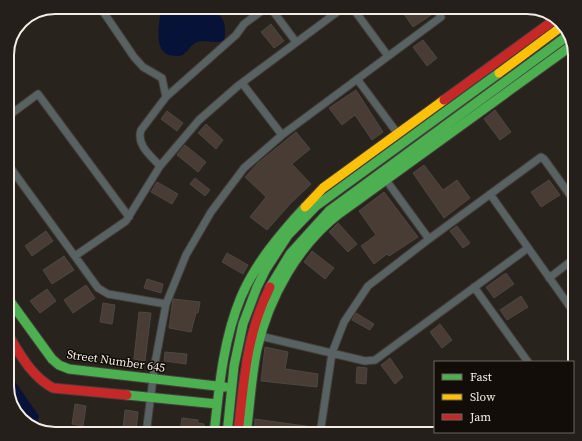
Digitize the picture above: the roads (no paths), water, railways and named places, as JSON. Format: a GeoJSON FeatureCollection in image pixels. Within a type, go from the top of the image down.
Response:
{"type":"FeatureCollection","features":[{"type":"Feature","properties":{"kind":"street"},"geometry":{"type":"LineString","coordinates":[[105,14],[134,57],[143,67],[162,78],[166,98]]}},
{"type":"Feature","properties":{"kind":"street"},"geometry":{"type":"LineString","coordinates":[[160,166],[143,146],[139,135],[141,130],[166,98],[236,35],[244,24],[258,14]]}},
{"type":"Feature","properties":{"kind":"street"},"geometry":{"type":"LineString","coordinates":[[275,14],[296,42]]}},
{"type":"Feature","properties":{"kind":"street"},"geometry":{"type":"LineString","coordinates":[[75,256],[126,221],[160,166],[199,120],[242,83],[334,14]]}},
{"type":"Feature","properties":{"kind":"street"},"geometry":{"type":"LineString","coordinates":[[357,14],[388,56]]}},
{"type":"Feature","properties":{"kind":"street"},"geometry":{"type":"LineString","coordinates":[[147,427],[166,304],[186,254],[211,212],[244,168],[282,135],[442,16],[441,14]]}},
{"type":"Feature","properties":{"kind":"street"},"geometry":{"type":"LineString","coordinates":[[215,427],[219,386],[225,351],[236,311],[250,279],[291,220],[324,188],[551,22]]}},
{"type":"Feature","properties":{"kind":"street"},"geometry":{"type":"LineString","coordinates":[[228,427],[238,345],[251,301],[272,260],[297,224],[316,206],[559,29]]}},
{"type":"Feature","properties":{"kind":"street"},"geometry":{"type":"LineString","coordinates":[[239,427],[249,343],[257,315],[276,275],[302,240],[329,211],[564,38]]}},
{"type":"Feature","properties":{"kind":"street"},"geometry":{"type":"LineString","coordinates":[[247,427],[260,336],[282,285],[314,238],[326,224],[567,49]]}},
{"type":"Feature","properties":{"kind":"street"},"geometry":{"type":"LineString","coordinates":[[357,79],[398,134]]}},
{"type":"Feature","properties":{"kind":"street"},"geometry":{"type":"LineString","coordinates":[[242,83],[282,135]]}},
{"type":"Feature","properties":{"kind":"street"},"geometry":{"type":"LineString","coordinates":[[14,112],[38,94],[129,217]]}},
{"type":"Feature","properties":{"kind":"street"},"geometry":{"type":"LineString","coordinates":[[321,427],[332,353],[344,322],[368,286],[429,239],[542,157],[568,192]]}},
{"type":"Feature","properties":{"kind":"street"},"geometry":{"type":"LineString","coordinates":[[14,173],[102,291],[166,304]]}},
{"type":"Feature","properties":{"kind":"street"},"geometry":{"type":"LineString","coordinates":[[386,180],[429,239]]}},
{"type":"Feature","properties":{"kind":"street"},"geometry":{"type":"LineString","coordinates":[[490,194],[568,304]]}},
{"type":"Feature","properties":{"kind":"street"},"geometry":{"type":"LineString","coordinates":[[260,336],[365,361],[375,360],[528,248]]}},
{"type":"Feature","properties":{"kind":"street"},"geometry":{"type":"LineString","coordinates":[[549,278],[568,263]]}},
{"type":"Feature","properties":{"kind":"street"},"geometry":{"type":"LineString","coordinates":[[474,287],[527,361]]}},
{"type":"Feature","properties":{"kind":"street","name":"Street Number 645"},"geometry":{"type":"LineString","coordinates":[[14,307],[52,359],[59,365],[68,369],[217,404]]}},
{"type":"Feature","properties":{"kind":"street","name":"Street Number 645"},"geometry":{"type":"LineString","coordinates":[[14,344],[36,378],[45,385],[64,390],[152,389],[219,386],[232,388]]}},
{"type":"Feature","properties":{"kind":"water"},"geometry":{"type":"Polygon","coordinates":[[[160,14],[217,14],[222,18],[225,27],[224,40],[217,42],[204,41],[194,43],[181,56],[169,55],[163,51],[160,46],[160,14]]]}},
{"type":"Feature","properties":{"kind":"water"},"geometry":{"type":"Polygon","coordinates":[[[14,380],[39,416],[37,423],[21,409],[15,396],[14,380]]]}}]}
